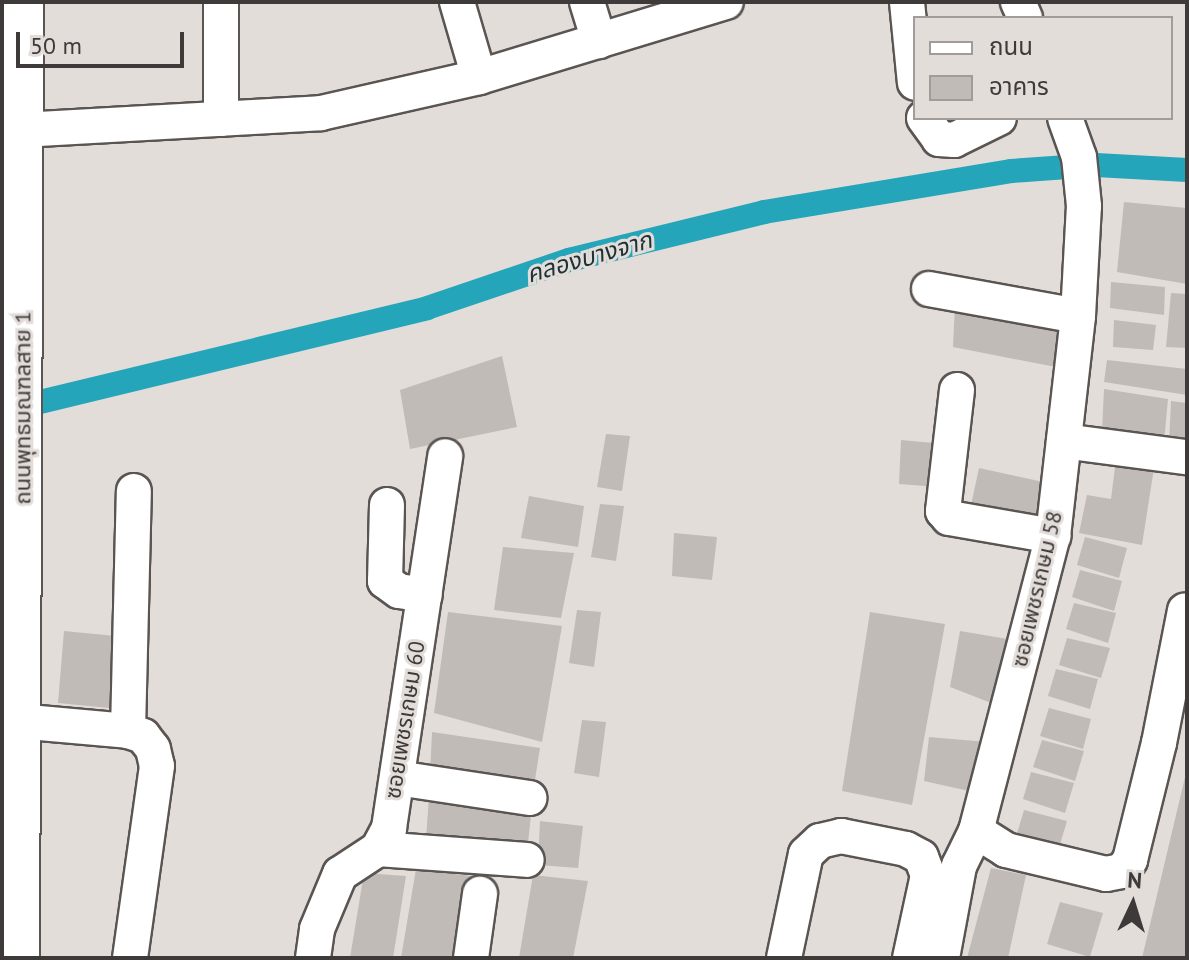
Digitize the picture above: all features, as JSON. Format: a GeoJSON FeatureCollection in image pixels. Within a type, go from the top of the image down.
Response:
{"type":"FeatureCollection","features":[{"type":"Feature","properties":{"kind":"main road","name":"ถนนพุทธมณฑลสาย 1"},"geometry":{"type":"LineString","coordinates":[[18,958],[22,2]]}},
{"type":"Feature","properties":{"kind":"street"},"geometry":{"type":"LineString","coordinates":[[221,2],[221,119]]}},
{"type":"Feature","properties":{"kind":"street"},"geometry":{"type":"LineString","coordinates":[[457,2],[479,77]]}},
{"type":"Feature","properties":{"kind":"street"},"geometry":{"type":"LineString","coordinates":[[587,2],[599,41]]}},
{"type":"Feature","properties":{"kind":"street"},"geometry":{"type":"LineString","coordinates":[[20,130],[321,113],[479,77],[726,2]]}},
{"type":"Feature","properties":{"kind":"street"},"geometry":{"type":"LineString","coordinates":[[907,2],[913,63]]}},
{"type":"Feature","properties":{"kind":"street"},"geometry":{"type":"LineString","coordinates":[[925,120],[939,139],[954,140],[995,120]]}},
{"type":"Feature","properties":{"kind":"street","name":"ซอยเพชรเกษม 58"},"geometry":{"type":"LineString","coordinates":[[942,958],[959,866],[976,831],[1053,536],[1078,316],[1084,206],[1079,157],[1066,120]]}},
{"type":"Feature","properties":{"kind":"street"},"geometry":{"type":"LineString","coordinates":[[929,289],[1078,316]]}},
{"type":"Feature","properties":{"kind":"street"},"geometry":{"type":"LineString","coordinates":[[957,390],[943,511],[958,520],[1053,536]]}},
{"type":"Feature","properties":{"kind":"street"},"geometry":{"type":"LineString","coordinates":[[1064,441],[1186,457]]}},
{"type":"Feature","properties":{"kind":"street","name":"ซอยเพชรเกษม 60"},"geometry":{"type":"LineString","coordinates":[[378,849],[389,828],[445,456]]}},
{"type":"Feature","properties":{"kind":"street"},"geometry":{"type":"LineString","coordinates":[[128,731],[134,491]]}},
{"type":"Feature","properties":{"kind":"street"},"geometry":{"type":"LineString","coordinates":[[387,505],[385,581],[399,591],[425,595]]}},
{"type":"Feature","properties":{"kind":"street"},"geometry":{"type":"LineString","coordinates":[[976,831],[1006,850],[1106,874],[1122,871],[1130,860],[1159,743],[1185,611]]}},
{"type":"Feature","properties":{"kind":"street"},"geometry":{"type":"LineString","coordinates":[[17,721],[128,731],[143,736],[157,766],[130,958]]}},
{"type":"Feature","properties":{"kind":"street"},"geometry":{"type":"LineString","coordinates":[[397,778],[530,798]]}},
{"type":"Feature","properties":{"kind":"street"},"geometry":{"type":"LineString","coordinates":[[784,958],[806,854],[820,841],[841,836],[906,849],[921,857],[928,875],[910,958]]}},
{"type":"Feature","properties":{"kind":"street"},"geometry":{"type":"LineString","coordinates":[[313,958],[317,929],[340,874],[378,849],[527,860]]}},
{"type":"Feature","properties":{"kind":"street"},"geometry":{"type":"LineString","coordinates":[[471,958],[480,894]]}},
{"type":"Feature","properties":{"kind":"building"},"geometry":{"type":"Polygon","coordinates":[[[1124,202],[1187,208],[1187,284],[1117,272],[1124,202]]]}},
{"type":"Feature","properties":{"kind":"building"},"geometry":{"type":"Polygon","coordinates":[[[1111,282],[1165,287],[1164,315],[1110,308],[1111,282]]]}},
{"type":"Feature","properties":{"kind":"building"},"geometry":{"type":"Polygon","coordinates":[[[1171,293],[1187,294],[1187,348],[1166,347],[1171,293]]]}},
{"type":"Feature","properties":{"kind":"building"},"geometry":{"type":"Polygon","coordinates":[[[955,304],[1066,322],[1061,368],[953,347],[955,304]]]}},
{"type":"Feature","properties":{"kind":"building"},"geometry":{"type":"Polygon","coordinates":[[[1114,320],[1156,325],[1153,350],[1113,347],[1114,320]]]}},
{"type":"Feature","properties":{"kind":"building"},"geometry":{"type":"Polygon","coordinates":[[[502,356],[517,427],[410,449],[400,390],[502,356]]]}},
{"type":"Feature","properties":{"kind":"building"},"geometry":{"type":"Polygon","coordinates":[[[1107,360],[1187,369],[1187,395],[1104,382],[1107,360]]]}},
{"type":"Feature","properties":{"kind":"building"},"geometry":{"type":"Polygon","coordinates":[[[1104,389],[1168,399],[1164,442],[1102,432],[1104,389]]]}},
{"type":"Feature","properties":{"kind":"building"},"geometry":{"type":"Polygon","coordinates":[[[1171,401],[1187,403],[1187,450],[1169,444],[1171,401]]]}},
{"type":"Feature","properties":{"kind":"building"},"geometry":{"type":"Polygon","coordinates":[[[606,434],[630,436],[622,491],[597,487],[606,434]]]}},
{"type":"Feature","properties":{"kind":"building"},"geometry":{"type":"Polygon","coordinates":[[[901,440],[944,444],[939,487],[899,484],[901,440]]]}},
{"type":"Feature","properties":{"kind":"building"},"geometry":{"type":"Polygon","coordinates":[[[1116,459],[1154,468],[1142,545],[1079,533],[1087,495],[1111,499],[1116,459]]]}},
{"type":"Feature","properties":{"kind":"building"},"geometry":{"type":"Polygon","coordinates":[[[979,468],[1052,484],[1047,526],[970,510],[979,468]]]}},
{"type":"Feature","properties":{"kind":"building"},"geometry":{"type":"Polygon","coordinates":[[[529,496],[584,506],[578,547],[521,538],[529,496]]]}},
{"type":"Feature","properties":{"kind":"building"},"geometry":{"type":"Polygon","coordinates":[[[600,504],[624,506],[616,561],[591,557],[600,504]]]}},
{"type":"Feature","properties":{"kind":"building"},"geometry":{"type":"Polygon","coordinates":[[[674,533],[717,537],[712,580],[672,576],[674,533]]]}},
{"type":"Feature","properties":{"kind":"building"},"geometry":{"type":"Polygon","coordinates":[[[1085,537],[1127,548],[1119,578],[1077,565],[1085,537]]]}},
{"type":"Feature","properties":{"kind":"building"},"geometry":{"type":"Polygon","coordinates":[[[503,547],[574,553],[561,618],[494,610],[503,547]]]}},
{"type":"Feature","properties":{"kind":"building"},"geometry":{"type":"Polygon","coordinates":[[[1080,570],[1122,581],[1114,611],[1072,597],[1080,570]]]}},
{"type":"Feature","properties":{"kind":"building"},"geometry":{"type":"Polygon","coordinates":[[[1074,603],[1116,613],[1108,643],[1066,629],[1074,603]]]}},
{"type":"Feature","properties":{"kind":"building"},"geometry":{"type":"Polygon","coordinates":[[[577,610],[601,612],[594,667],[569,663],[577,610]]]}},
{"type":"Feature","properties":{"kind":"building"},"geometry":{"type":"Polygon","coordinates":[[[448,612],[562,626],[542,742],[434,713],[448,612]]]}},
{"type":"Feature","properties":{"kind":"building"},"geometry":{"type":"Polygon","coordinates":[[[870,612],[945,624],[912,805],[842,791],[870,612]]]}},
{"type":"Feature","properties":{"kind":"building"},"geometry":{"type":"Polygon","coordinates":[[[64,631],[126,637],[119,709],[58,703],[64,631]]]}},
{"type":"Feature","properties":{"kind":"building"},"geometry":{"type":"Polygon","coordinates":[[[960,631],[1026,642],[999,706],[950,687],[960,631]]]}},
{"type":"Feature","properties":{"kind":"building"},"geometry":{"type":"Polygon","coordinates":[[[1067,638],[1110,648],[1101,678],[1059,665],[1067,638]]]}},
{"type":"Feature","properties":{"kind":"building"},"geometry":{"type":"Polygon","coordinates":[[[1056,669],[1098,679],[1090,709],[1048,696],[1056,669]]]}},
{"type":"Feature","properties":{"kind":"building"},"geometry":{"type":"Polygon","coordinates":[[[1049,708],[1091,719],[1083,749],[1040,736],[1049,708]]]}},
{"type":"Feature","properties":{"kind":"building"},"geometry":{"type":"Polygon","coordinates":[[[582,720],[606,722],[599,777],[574,773],[582,720]]]}},
{"type":"Feature","properties":{"kind":"building"},"geometry":{"type":"Polygon","coordinates":[[[432,732],[540,748],[534,786],[430,775],[432,732]]]}},
{"type":"Feature","properties":{"kind":"building"},"geometry":{"type":"Polygon","coordinates":[[[929,737],[988,742],[978,793],[924,781],[929,737]]]}},
{"type":"Feature","properties":{"kind":"building"},"geometry":{"type":"Polygon","coordinates":[[[1042,740],[1084,751],[1075,781],[1033,767],[1042,740]]]}},
{"type":"Feature","properties":{"kind":"building"},"geometry":{"type":"Polygon","coordinates":[[[1031,772],[1074,783],[1065,813],[1023,799],[1031,772]]]}},
{"type":"Feature","properties":{"kind":"building"},"geometry":{"type":"Polygon","coordinates":[[[1186,773],[1187,958],[1142,958],[1186,773]]]}},
{"type":"Feature","properties":{"kind":"building"},"geometry":{"type":"Polygon","coordinates":[[[429,796],[532,806],[527,852],[426,839],[429,796]]]}},
{"type":"Feature","properties":{"kind":"building"},"geometry":{"type":"Polygon","coordinates":[[[1024,810],[1067,821],[1058,851],[1016,837],[1024,810]]]}},
{"type":"Feature","properties":{"kind":"building"},"geometry":{"type":"Polygon","coordinates":[[[540,821],[583,826],[578,868],[538,865],[540,821]]]}},
{"type":"Feature","properties":{"kind":"building"},"geometry":{"type":"Polygon","coordinates":[[[991,868],[1026,875],[1008,958],[967,958],[991,868]]]}},
{"type":"Feature","properties":{"kind":"building"},"geometry":{"type":"Polygon","coordinates":[[[416,869],[471,876],[454,958],[401,958],[416,869]]]}},
{"type":"Feature","properties":{"kind":"building"},"geometry":{"type":"Polygon","coordinates":[[[364,873],[406,876],[393,958],[350,958],[364,873]]]}},
{"type":"Feature","properties":{"kind":"building"},"geometry":{"type":"Polygon","coordinates":[[[533,875],[588,881],[573,958],[519,958],[533,875]]]}},
{"type":"Feature","properties":{"kind":"building"},"geometry":{"type":"Polygon","coordinates":[[[1060,902],[1103,913],[1090,957],[1047,944],[1060,902]]]}},
{"type":"Feature","properties":{"kind":"waterway","name":"คลองบางจาก"},"geometry":{"type":"LineString","coordinates":[[11,409],[427,308],[569,260],[764,212],[1011,171],[1096,165],[1187,170]]}}]}
